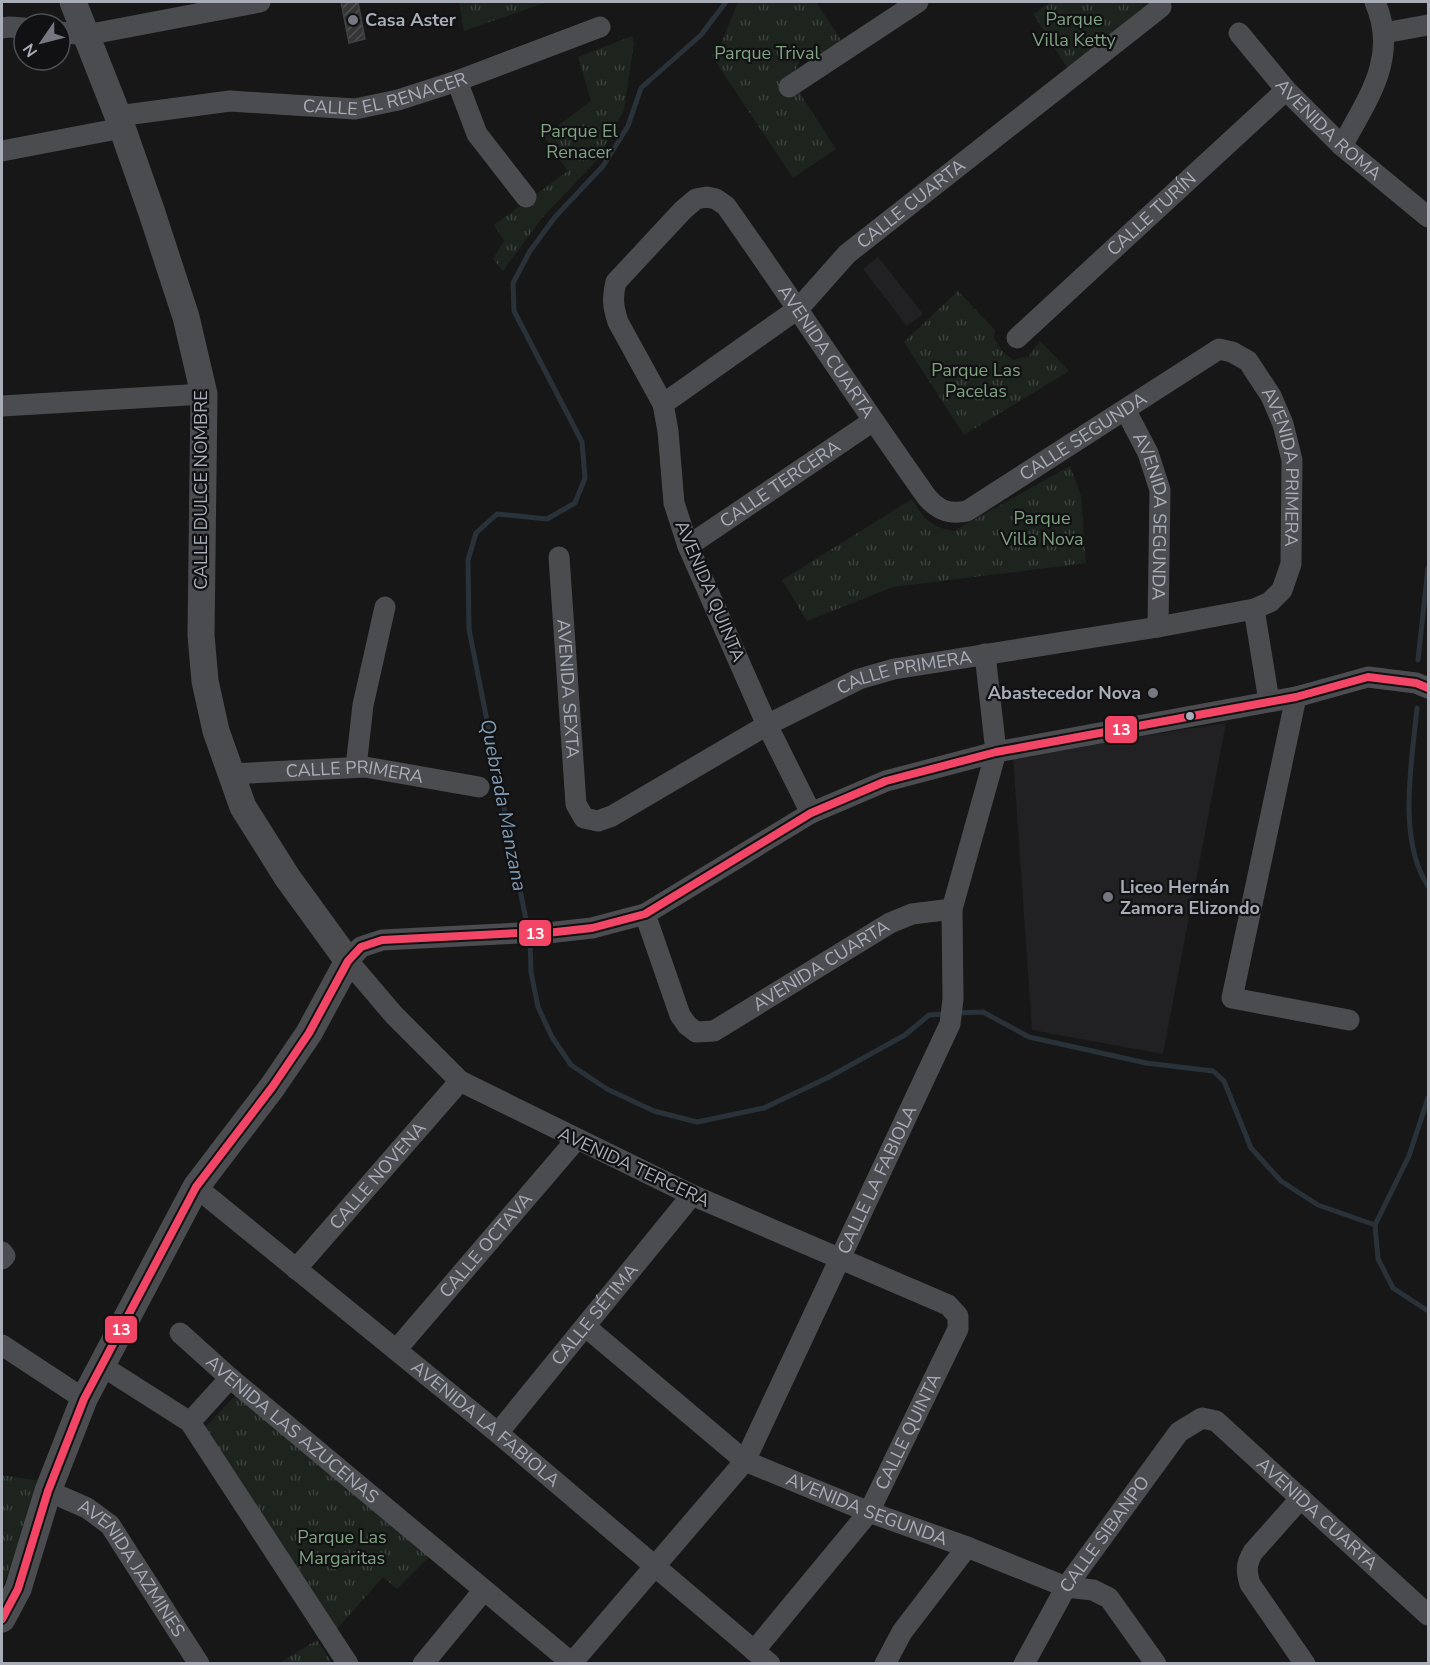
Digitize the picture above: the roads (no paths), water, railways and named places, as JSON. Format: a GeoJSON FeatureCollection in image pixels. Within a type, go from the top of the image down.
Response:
{"type":"FeatureCollection","features":[{"type":"Feature","properties":{"kind":"street","name":"CALLE DULCE NOMBRE"},"geometry":{"type":"LineString","coordinates":[[73,2],[73,33],[120,122],[186,317],[204,394],[201,635],[205,681],[216,731],[243,807],[287,877],[348,961]]}},
{"type":"Feature","properties":{"kind":"street"},"geometry":{"type":"LineString","coordinates":[[73,33],[260,2]]}},
{"type":"Feature","properties":{"kind":"street"},"geometry":{"type":"LineString","coordinates":[[789,87],[918,2]]}},
{"type":"Feature","properties":{"kind":"street"},"geometry":{"type":"LineString","coordinates":[[1342,146],[1378,80],[1384,33],[1375,2]]}},
{"type":"Feature","properties":{"kind":"street","name":"CALLE CUARTA"},"geometry":{"type":"LineString","coordinates":[[663,404],[799,309],[847,254],[1161,7]]}},
{"type":"Feature","properties":{"kind":"street"},"geometry":{"type":"LineString","coordinates":[[1384,33],[1428,25]]}},
{"type":"Feature","properties":{"kind":"street","name":"CALLE EL RENACER"},"geometry":{"type":"LineString","coordinates":[[2,151],[160,111],[230,101],[355,109],[398,100],[457,81],[600,27]]}},
{"type":"Feature","properties":{"kind":"street","name":"AVENIDA ROMA"},"geometry":{"type":"LineString","coordinates":[[1239,33],[1286,90],[1342,146],[1428,217]]}},
{"type":"Feature","properties":{"kind":"street"},"geometry":{"type":"LineString","coordinates":[[457,81],[477,134],[526,197]]}},
{"type":"Feature","properties":{"kind":"street","name":"CALLE TURÍN"},"geometry":{"type":"LineString","coordinates":[[1017,338],[1286,90]]}},
{"type":"Feature","properties":{"kind":"street","name":"AVENIDA CUARTA"},"geometry":{"type":"LineString","coordinates":[[707,197],[716,198],[726,206],[926,496],[934,506],[945,512]]}},
{"type":"Feature","properties":{"kind":"street","name":"AVENIDA QUINTA"},"geometry":{"type":"LineString","coordinates":[[707,197],[696,199],[683,210],[616,282],[613,308],[618,322],[663,404],[668,431],[674,503],[688,546],[767,725],[811,813]]}},
{"type":"Feature","properties":{"kind":"street","name":"CALLE SEGUNDA"},"geometry":{"type":"LineString","coordinates":[[945,512],[967,511],[1126,411],[1219,349]]}},
{"type":"Feature","properties":{"kind":"street","name":"AVENIDA PRIMERA"},"geometry":{"type":"LineString","coordinates":[[1219,349],[1232,352],[1248,361],[1271,396],[1283,424],[1292,460],[1291,564],[1282,590],[1270,602],[1254,609]]}},
{"type":"Feature","properties":{"kind":"street"},"geometry":{"type":"LineString","coordinates":[[2,406],[204,394]]}},
{"type":"Feature","properties":{"kind":"street","name":"AVENIDA SEGUNDA"},"geometry":{"type":"LineString","coordinates":[[1126,411],[1148,453],[1160,490],[1158,627]]}},
{"type":"Feature","properties":{"kind":"street","name":"CALLE TERCERA"},"geometry":{"type":"LineString","coordinates":[[688,546],[873,421]]}},
{"type":"Feature","properties":{"kind":"street","name":"AVENIDA SEXTA"},"geometry":{"type":"LineString","coordinates":[[559,557],[573,783],[576,804],[584,818]]}},
{"type":"Feature","properties":{"kind":"street"},"geometry":{"type":"LineString","coordinates":[[356,767],[363,705],[385,607]]}},
{"type":"Feature","properties":{"kind":"street"},"geometry":{"type":"LineString","coordinates":[[1254,609],[1269,701]]}},
{"type":"Feature","properties":{"kind":"street","name":"CALLE PRIMERA"},"geometry":{"type":"LineString","coordinates":[[584,818],[598,821],[612,816],[767,725],[859,678],[894,669],[1158,627],[1254,609]]}},
{"type":"Feature","properties":{"kind":"street"},"geometry":{"type":"LineString","coordinates":[[985,654],[996,753]]}},
{"type":"Feature","properties":{"kind":"street"},"geometry":{"type":"LineString","coordinates":[[2,1619],[18,1589],[48,1491],[84,1399],[196,1187],[273,1086],[309,1033],[348,961],[361,947],[382,940],[547,933],[592,928],[645,914],[811,813],[886,781],[996,753],[1296,697],[1368,677],[1416,683],[1428,688]]}},
{"type":"Feature","properties":{"kind":"street"},"geometry":{"type":"LineString","coordinates":[[1296,697],[1232,998],[1349,1020]]}},
{"type":"Feature","properties":{"kind":"street","name":"CALLE LA FABIOLA"},"geometry":{"type":"LineString","coordinates":[[572,1663],[745,1461],[950,1024],[953,999],[952,909],[996,753]]}},
{"type":"Feature","properties":{"kind":"street","name":"CALLE PRIMERA"},"geometry":{"type":"LineString","coordinates":[[231,774],[356,767],[479,787]]}},
{"type":"Feature","properties":{"kind":"street","name":"AVENIDA CUARTA"},"geometry":{"type":"LineString","coordinates":[[645,914],[680,1015],[696,1032],[714,1030],[890,923],[912,914],[952,909]]}},
{"type":"Feature","properties":{"kind":"street","name":"AVENIDA TERCERA"},"geometry":{"type":"LineString","coordinates":[[348,961],[394,1015],[460,1081],[692,1195],[948,1305],[958,1316]]}},
{"type":"Feature","properties":{"kind":"street","name":"CALLE NOVENA"},"geometry":{"type":"LineString","coordinates":[[296,1269],[460,1081]]}},
{"type":"Feature","properties":{"kind":"street","name":"CALLE OCTAVA"},"geometry":{"type":"LineString","coordinates":[[396,1350],[576,1140]]}},
{"type":"Feature","properties":{"kind":"street","name":"AVENIDA LA FABIOLA"},"geometry":{"type":"LineString","coordinates":[[196,1187],[498,1433],[762,1657]]}},
{"type":"Feature","properties":{"kind":"street","name":"CALLE SÉTIMA"},"geometry":{"type":"LineString","coordinates":[[498,1433],[692,1195]]}},
{"type":"Feature","properties":{"kind":"street","name":"CALLE QUINTA"},"geometry":{"type":"LineString","coordinates":[[762,1657],[868,1512],[958,1329],[958,1316]]}},
{"type":"Feature","properties":{"kind":"street","name":"AVENIDA SEGUNDA"},"geometry":{"type":"LineString","coordinates":[[586,1327],[745,1461],[868,1512],[967,1547],[1066,1587],[1093,1590],[1109,1598],[1156,1664]]}},
{"type":"Feature","properties":{"kind":"street","name":"AVENIDA LAS AZUCENAS"},"geometry":{"type":"LineString","coordinates":[[180,1333],[230,1378],[572,1663]]}},
{"type":"Feature","properties":{"kind":"street"},"geometry":{"type":"LineString","coordinates":[[2,1345],[84,1399]]}},
{"type":"Feature","properties":{"kind":"street"},"geometry":{"type":"LineString","coordinates":[[102,1366],[190,1422],[348,1664]]}},
{"type":"Feature","properties":{"kind":"street"},"geometry":{"type":"LineString","coordinates":[[190,1422],[230,1378]]}},
{"type":"Feature","properties":{"kind":"street","name":"AVENIDA CUARTA"},"geometry":{"type":"LineString","coordinates":[[1202,1418],[1216,1421],[1428,1615]]}},
{"type":"Feature","properties":{"kind":"street","name":"CALLE SIBANPO"},"geometry":{"type":"LineString","coordinates":[[1024,1664],[1066,1587],[1179,1432],[1202,1418]]}},
{"type":"Feature","properties":{"kind":"street","name":"AVENIDA JAZMINES"},"geometry":{"type":"LineString","coordinates":[[48,1491],[87,1508],[110,1525],[199,1664]]}},
{"type":"Feature","properties":{"kind":"street"},"geometry":{"type":"LineString","coordinates":[[1301,1498],[1253,1552],[1246,1572],[1250,1584],[1305,1664]]}},
{"type":"Feature","properties":{"kind":"street"},"geometry":{"type":"LineString","coordinates":[[885,1664],[902,1632],[967,1547]]}},
{"type":"Feature","properties":{"kind":"street"},"geometry":{"type":"LineString","coordinates":[[423,1664],[484,1590]]}},
{"type":"Feature","properties":{"kind":"waterway","name":"Quebrada Manzana"},"geometry":{"type":"LineString","coordinates":[[528,930],[469,629],[468,560],[476,533],[497,514],[547,519],[575,503],[585,478],[582,442],[514,311],[513,283],[530,251],[555,217],[603,166],[628,126],[641,88],[701,35],[726,2]]}},
{"type":"Feature","properties":{"kind":"waterway"},"geometry":{"type":"LineString","coordinates":[[1418,660],[1428,568]]}},
{"type":"Feature","properties":{"kind":"waterway"},"geometry":{"type":"LineString","coordinates":[[1417,708],[1410,775],[1410,823],[1412,846],[1418,867],[1428,886]]}},
{"type":"Feature","properties":{"kind":"waterway","name":"Quebrada Manzana"},"geometry":{"type":"LineString","coordinates":[[530,939],[531,972],[538,1007],[552,1037],[571,1065],[607,1089],[654,1111],[697,1122],[764,1108],[829,1077],[905,1035],[929,1015],[947,1014]]}},
{"type":"Feature","properties":{"kind":"waterway","name":"Quebrada Manzana"},"geometry":{"type":"LineString","coordinates":[[956,1013],[983,1012],[1029,1037],[1146,1063],[1213,1071],[1224,1081],[1251,1148],[1281,1181],[1318,1205],[1375,1225]]}},
{"type":"Feature","properties":{"kind":"waterway"},"geometry":{"type":"LineString","coordinates":[[1375,1225],[1409,1156],[1428,1098]]}},
{"type":"Feature","properties":{"kind":"waterway"},"geometry":{"type":"LineString","coordinates":[[1375,1225],[1378,1259],[1393,1288],[1428,1311]]}},
{"type":"Feature","properties":{"kind":"place","name":"Casa Aster"},"geometry":{"type":"Point","coordinates":[353,20]}},
{"type":"Feature","properties":{"kind":"place","name":"Abastecedor Nova"},"geometry":{"type":"Point","coordinates":[1153,693]}},
{"type":"Feature","properties":{"kind":"place","name":"Liceo Hernán Zamora Elizondo"},"geometry":{"type":"Point","coordinates":[1108,897]}},
{"type":"Feature","properties":{"kind":"park label","name":"Parque Villa Ketty"},"geometry":{"type":"Point","coordinates":[1074,29]}},
{"type":"Feature","properties":{"kind":"park label","name":"Parque Trival"},"geometry":{"type":"Point","coordinates":[767,53]}},
{"type":"Feature","properties":{"kind":"park label","name":"Parque El Renacer"},"geometry":{"type":"Point","coordinates":[579,141]}},
{"type":"Feature","properties":{"kind":"park label","name":"Parque Las Pacelas"},"geometry":{"type":"Point","coordinates":[976,380]}},
{"type":"Feature","properties":{"kind":"park label","name":"Parque Villa Nova"},"geometry":{"type":"Point","coordinates":[1042,528]}},
{"type":"Feature","properties":{"kind":"park label","name":"Parque Las Margaritas"},"geometry":{"type":"Point","coordinates":[342,1547]}}]}
